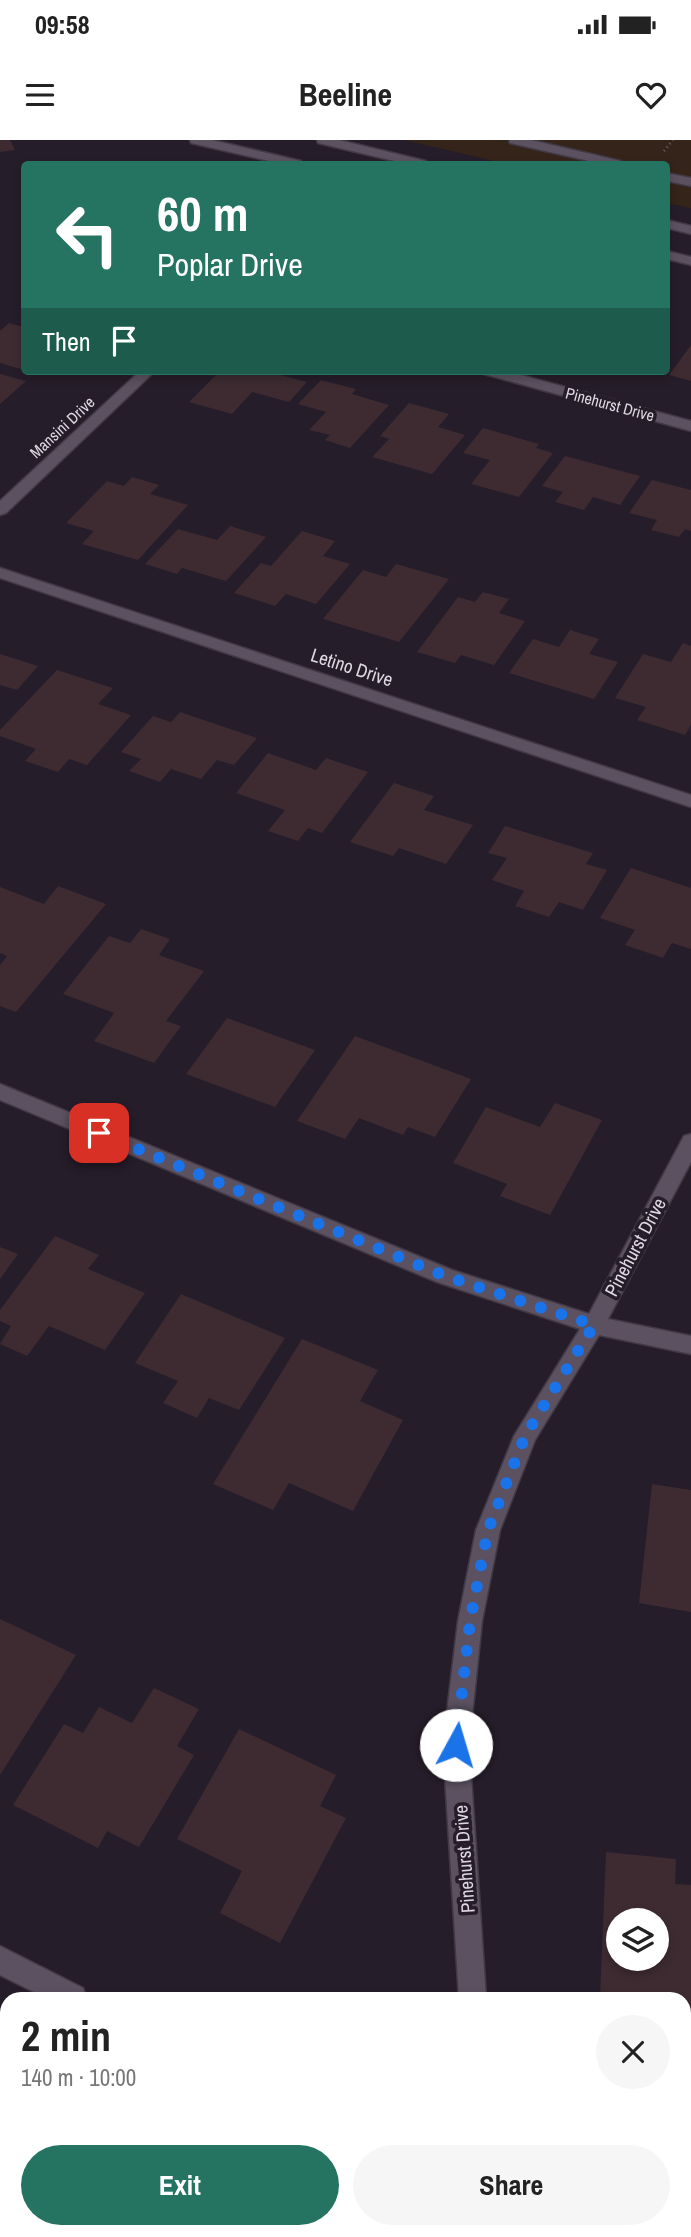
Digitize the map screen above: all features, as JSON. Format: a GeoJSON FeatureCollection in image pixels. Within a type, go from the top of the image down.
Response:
{"type":"FeatureCollection","features":[{"type":"Feature","properties":{"kind":"street"},"geometry":{"type":"LineString","coordinates":[[196,140],[284,161]]}},
{"type":"Feature","properties":{"kind":"street"},"geometry":{"type":"LineString","coordinates":[[323,140],[407,161]]}},
{"type":"Feature","properties":{"kind":"street"},"geometry":{"type":"LineString","coordinates":[[372,161],[380,155],[385,140]]}},
{"type":"Feature","properties":{"kind":"street"},"geometry":{"type":"LineString","coordinates":[[514,140],[604,161]]}},
{"type":"Feature","properties":{"kind":"street"},"geometry":{"type":"LineString","coordinates":[[670,178],[691,182]]}},
{"type":"Feature","properties":{"kind":"street"},"geometry":{"type":"LineString","coordinates":[[670,225],[691,230]]}},
{"type":"Feature","properties":{"kind":"street"},"geometry":{"type":"LineString","coordinates":[[670,256],[691,261]]}},
{"type":"Feature","properties":{"kind":"street","name":"Mansini Drive"},"geometry":{"type":"LineString","coordinates":[[0,510],[144,375]]}},
{"type":"Feature","properties":{"kind":"street","name":"Pinehurst Drive"},"geometry":{"type":"LineString","coordinates":[[504,375],[691,426]]}},
{"type":"Feature","properties":{"kind":"street","name":"Letino Drive"},"geometry":{"type":"LineString","coordinates":[[0,573],[691,801]]}},
{"type":"Feature","properties":{"kind":"street"},"geometry":{"type":"LineString","coordinates":[[0,1092],[445,1276],[594,1325],[691,1345]]}},
{"type":"Feature","properties":{"kind":"street","name":"Pinehurst Drive"},"geometry":{"type":"LineString","coordinates":[[473,1992],[456,1745],[470,1621],[488,1530],[525,1436],[594,1325],[691,1142]]}},
{"type":"Feature","properties":{"kind":"street"},"geometry":{"type":"LineString","coordinates":[[0,1961],[61,1992]]}},
{"type":"Feature","properties":{"kind":"shaded area"},"geometry":{"type":"Polygon","coordinates":[[[404,140],[691,140],[691,208],[670,204],[670,161],[494,161],[404,140]]]}},
{"type":"Feature","properties":{"kind":"building"},"geometry":{"type":"Polygon","coordinates":[[[0,140],[10,140],[15,150],[0,152],[0,140]]]}},
{"type":"Feature","properties":{"kind":"building"},"geometry":{"type":"Polygon","coordinates":[[[9,323],[21,326],[21,369],[0,363],[0,331],[9,323]]]}},
{"type":"Feature","properties":{"kind":"building"},"geometry":{"type":"Polygon","coordinates":[[[691,345],[691,381],[670,374],[691,345]]]}},
{"type":"Feature","properties":{"kind":"building"},"geometry":{"type":"Polygon","coordinates":[[[0,374],[26,381],[0,404],[0,374]]]}},
{"type":"Feature","properties":{"kind":"building"},"geometry":{"type":"Polygon","coordinates":[[[216,375],[280,375],[307,382],[289,402],[252,392],[232,414],[189,402],[216,375]]]}},
{"type":"Feature","properties":{"kind":"building"},"geometry":{"type":"Polygon","coordinates":[[[321,380],[356,389],[352,394],[389,405],[350,448],[325,440],[330,435],[309,430],[326,412],[298,404],[321,380]]]}},
{"type":"Feature","properties":{"kind":"building"},"geometry":{"type":"Polygon","coordinates":[[[409,403],[449,414],[438,427],[465,435],[432,474],[372,457],[389,439],[380,436],[409,403]]]}},
{"type":"Feature","properties":{"kind":"building"},"geometry":{"type":"Polygon","coordinates":[[[483,428],[539,444],[536,448],[553,453],[519,497],[471,484],[490,460],[463,453],[483,428]]]}},
{"type":"Feature","properties":{"kind":"building"},"geometry":{"type":"Polygon","coordinates":[[[565,456],[640,476],[620,505],[593,497],[584,510],[555,502],[563,492],[542,486],[565,456]]]}},
{"type":"Feature","properties":{"kind":"building"},"geometry":{"type":"Polygon","coordinates":[[[132,477],[159,485],[150,494],[188,505],[138,560],[82,544],[94,531],[66,523],[107,481],[124,486],[132,477]]]}},
{"type":"Feature","properties":{"kind":"building"},"geometry":{"type":"Polygon","coordinates":[[[652,480],[691,490],[691,531],[685,529],[679,537],[651,530],[657,520],[629,513],[652,480]]]}},
{"type":"Feature","properties":{"kind":"building"},"geometry":{"type":"Polygon","coordinates":[[[230,526],[266,537],[226,581],[182,568],[177,574],[145,564],[178,529],[217,540],[230,526]]]}},
{"type":"Feature","properties":{"kind":"building"},"geometry":{"type":"Polygon","coordinates":[[[302,531],[335,541],[323,556],[350,564],[316,604],[286,594],[275,606],[234,593],[261,563],[271,566],[302,531]]]}},
{"type":"Feature","properties":{"kind":"building"},"geometry":{"type":"Polygon","coordinates":[[[396,564],[449,579],[399,642],[323,619],[363,570],[386,577],[396,564]]]}},
{"type":"Feature","properties":{"kind":"building"},"geometry":{"type":"Polygon","coordinates":[[[483,592],[509,599],[499,613],[525,621],[494,665],[461,655],[455,663],[417,652],[458,597],[475,602],[483,592]]]}},
{"type":"Feature","properties":{"kind":"building"},"geometry":{"type":"Polygon","coordinates":[[[570,630],[599,639],[589,654],[618,662],[594,699],[509,673],[533,639],[559,647],[570,630]]]}},
{"type":"Feature","properties":{"kind":"building"},"geometry":{"type":"Polygon","coordinates":[[[683,643],[691,646],[691,725],[685,735],[637,720],[646,707],[615,698],[643,654],[671,662],[683,643]]]}},
{"type":"Feature","properties":{"kind":"building"},"geometry":{"type":"Polygon","coordinates":[[[0,654],[38,666],[17,690],[0,685],[0,654]]]}},
{"type":"Feature","properties":{"kind":"building"},"geometry":{"type":"Polygon","coordinates":[[[57,670],[113,688],[98,704],[131,715],[87,765],[69,759],[58,772],[25,761],[36,749],[0,736],[0,730],[57,670]]]}},
{"type":"Feature","properties":{"kind":"building"},"geometry":{"type":"Polygon","coordinates":[[[180,712],[257,738],[234,765],[217,760],[201,779],[171,769],[160,782],[129,771],[141,759],[121,752],[153,716],[171,722],[180,712]]]}},
{"type":"Feature","properties":{"kind":"building"},"geometry":{"type":"Polygon","coordinates":[[[268,753],[316,770],[326,758],[368,772],[322,833],[308,828],[298,841],[268,831],[285,810],[236,793],[268,753]]]}},
{"type":"Feature","properties":{"kind":"building"},"geometry":{"type":"Polygon","coordinates":[[[394,783],[434,796],[424,810],[473,825],[446,864],[399,848],[393,856],[350,842],[394,783]]]}},
{"type":"Feature","properties":{"kind":"building"},"geometry":{"type":"Polygon","coordinates":[[[505,826],[593,853],[586,864],[607,870],[583,910],[559,902],[549,917],[515,906],[524,891],[492,880],[507,858],[488,853],[505,826]]]}},
{"type":"Feature","properties":{"kind":"building"},"geometry":{"type":"Polygon","coordinates":[[[631,868],[691,888],[691,949],[672,943],[663,958],[625,945],[635,930],[600,918],[631,868]]]}},
{"type":"Feature","properties":{"kind":"building"},"geometry":{"type":"Polygon","coordinates":[[[58,886],[106,904],[16,1012],[0,1006],[0,965],[7,956],[0,953],[0,887],[44,904],[58,886]]]}},
{"type":"Feature","properties":{"kind":"building"},"geometry":{"type":"Polygon","coordinates":[[[141,929],[170,939],[159,955],[204,971],[166,1021],[181,1026],[154,1063],[94,1041],[114,1013],[63,994],[109,936],[130,943],[141,929]]]}},
{"type":"Feature","properties":{"kind":"building"},"geometry":{"type":"Polygon","coordinates":[[[227,1018],[315,1050],[275,1107],[186,1074],[227,1018]]]}},
{"type":"Feature","properties":{"kind":"building"},"geometry":{"type":"Polygon","coordinates":[[[355,1036],[471,1079],[435,1137],[408,1127],[403,1135],[359,1118],[345,1139],[297,1121],[355,1036]]]}},
{"type":"Feature","properties":{"kind":"building"},"geometry":{"type":"Polygon","coordinates":[[[555,1103],[602,1120],[550,1215],[500,1196],[507,1184],[453,1163],[486,1107],[540,1127],[555,1103]]]}},
{"type":"Feature","properties":{"kind":"building"},"geometry":{"type":"Polygon","coordinates":[[[55,1236],[99,1255],[88,1269],[145,1293],[105,1350],[49,1326],[27,1356],[0,1344],[11,1326],[0,1321],[0,1310],[55,1236]]]}},
{"type":"Feature","properties":{"kind":"building"},"geometry":{"type":"Polygon","coordinates":[[[0,1247],[18,1254],[0,1279],[0,1247]]]}},
{"type":"Feature","properties":{"kind":"building"},"geometry":{"type":"Polygon","coordinates":[[[181,1294],[285,1338],[239,1410],[209,1398],[197,1418],[163,1403],[178,1381],[135,1363],[181,1294]]]}},
{"type":"Feature","properties":{"kind":"building"},"geometry":{"type":"Polygon","coordinates":[[[302,1339],[378,1370],[360,1401],[403,1420],[353,1511],[289,1483],[273,1510],[213,1484],[302,1339]]]}},
{"type":"Feature","properties":{"kind":"building"},"geometry":{"type":"Polygon","coordinates":[[[652,1484],[691,1490],[691,1612],[639,1603],[652,1484]]]}},
{"type":"Feature","properties":{"kind":"building"},"geometry":{"type":"Polygon","coordinates":[[[0,1619],[76,1655],[0,1775],[0,1619]]]}},
{"type":"Feature","properties":{"kind":"building"},"geometry":{"type":"Polygon","coordinates":[[[154,1688],[199,1709],[177,1746],[194,1755],[139,1847],[107,1831],[98,1848],[13,1805],[64,1724],[83,1733],[99,1707],[132,1723],[154,1688]]]}},
{"type":"Feature","properties":{"kind":"building"},"geometry":{"type":"Polygon","coordinates":[[[239,1729],[336,1775],[320,1806],[346,1818],[280,1943],[220,1913],[242,1871],[177,1839],[239,1729]]]}},
{"type":"Feature","properties":{"kind":"building"},"geometry":{"type":"Polygon","coordinates":[[[606,1852],[676,1859],[675,1884],[691,1885],[691,1992],[600,1992],[606,1852]]]}},
{"type":"Feature","properties":{"kind":"route"},"geometry":{"type":"LineString","coordinates":[[99,1133],[445,1276],[594,1325],[525,1436],[488,1530],[470,1621],[456,1745]]}}]}
